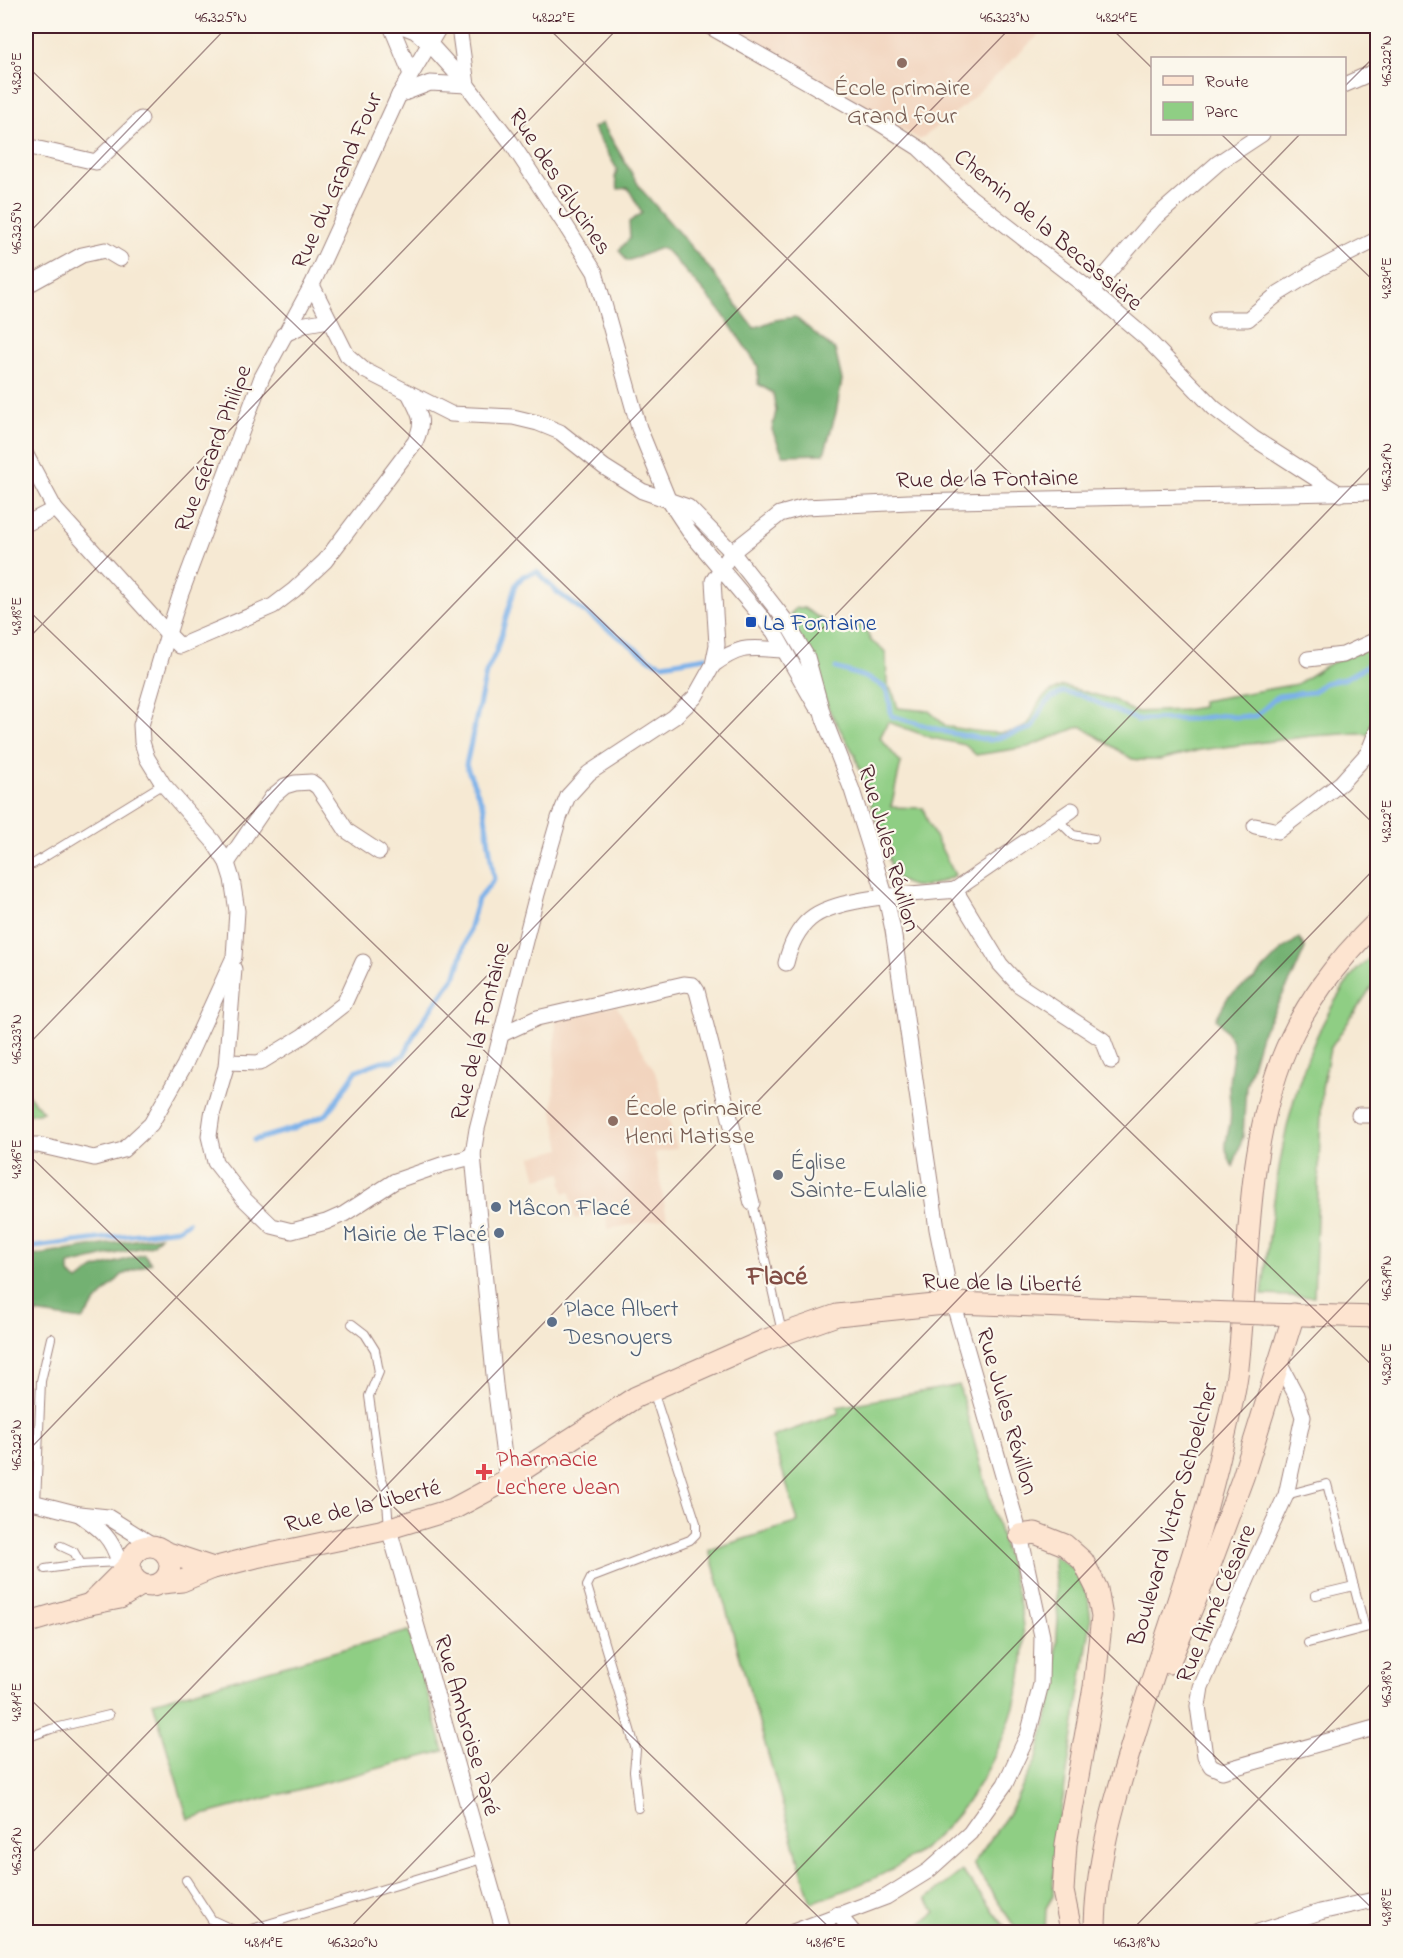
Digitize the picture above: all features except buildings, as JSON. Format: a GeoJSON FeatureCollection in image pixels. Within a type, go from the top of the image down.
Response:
{"type":"FeatureCollection","features":[{"type":"Feature","properties":{"kind":"street"},"geometry":{"type":"LineString","coordinates":[[391,26],[411,74]]}},
{"type":"Feature","properties":{"kind":"street","name":"Rue des Glycines"},"geometry":{"type":"LineString","coordinates":[[402,26],[415,31],[429,43],[467,85],[510,141],[595,272],[639,428],[668,499]]}},
{"type":"Feature","properties":{"kind":"street","name":"Rue du Grand Four"},"geometry":{"type":"LineString","coordinates":[[440,26],[399,95],[312,285],[347,355],[364,370],[451,414],[513,417],[553,429],[642,490],[668,499]]}},
{"type":"Feature","properties":{"kind":"street"},"geometry":{"type":"LineString","coordinates":[[399,95],[430,83],[467,85],[460,26]]}},
{"type":"Feature","properties":{"kind":"street","name":"Chemin de la Becassière"},"geometry":{"type":"LineString","coordinates":[[710,26],[873,119],[918,148],[970,196],[1092,291],[1146,338],[1214,408],[1252,438],[1340,494]]}},
{"type":"Feature","properties":{"kind":"street"},"geometry":{"type":"LineString","coordinates":[[1346,84],[1377,70]]}},
{"type":"Feature","properties":{"kind":"street"},"geometry":{"type":"LineString","coordinates":[[26,146],[96,162],[141,119]]}},
{"type":"Feature","properties":{"kind":"street"},"geometry":{"type":"LineString","coordinates":[[1092,291],[1155,219],[1218,163],[1260,135]]}},
{"type":"Feature","properties":{"kind":"street"},"geometry":{"type":"LineString","coordinates":[[1216,320],[1248,319],[1279,293],[1320,268],[1377,239]]}},
{"type":"Feature","properties":{"kind":"street"},"geometry":{"type":"LineString","coordinates":[[26,286],[82,255],[105,250],[120,259]]}},
{"type":"Feature","properties":{"kind":"street","name":"Rue Gérard Philipe"},"geometry":{"type":"LineString","coordinates":[[227,863],[213,841],[163,784],[147,758],[142,742],[141,725],[185,582],[262,377],[312,285]]}},
{"type":"Feature","properties":{"kind":"street"},"geometry":{"type":"LineString","coordinates":[[284,335],[306,324],[329,320]]}},
{"type":"Feature","properties":{"kind":"street"},"geometry":{"type":"LineString","coordinates":[[26,455],[55,509],[180,646],[273,606],[325,561],[415,442],[421,430],[421,418],[409,393]]}},
{"type":"Feature","properties":{"kind":"street","name":"Rue de la Fontaine"},"geometry":{"type":"LineString","coordinates":[[507,1480],[487,1314],[473,1154],[477,1129],[537,894],[559,818],[568,796],[589,773],[674,717],[696,697],[713,665],[717,645],[713,581],[732,552],[780,513],[805,507],[909,502],[1377,492]]}},
{"type":"Feature","properties":{"kind":"street","name":"Rue Jules Révillon"},"geometry":{"type":"LineString","coordinates":[[668,499],[688,507],[732,552],[785,620],[807,657],[824,719],[852,790],[886,898],[893,930],[937,1229],[954,1303],[1020,1535],[1042,1636],[1041,1684],[1028,1735],[1005,1784],[970,1833],[928,1870],[886,1897],[793,1932]]}},
{"type":"Feature","properties":{"kind":"street","name":"Rue Jules Révillon"},"geometry":{"type":"LineString","coordinates":[[668,499],[689,531],[774,632],[824,719]]}},
{"type":"Feature","properties":{"kind":"street"},"geometry":{"type":"LineString","coordinates":[[26,524],[55,509]]}},
{"type":"Feature","properties":{"kind":"street"},"geometry":{"type":"LineString","coordinates":[[1308,659],[1343,656],[1377,639]]}},
{"type":"Feature","properties":{"kind":"street"},"geometry":{"type":"LineString","coordinates":[[713,665],[732,652],[749,648],[783,650]]}},
{"type":"Feature","properties":{"kind":"street"},"geometry":{"type":"LineString","coordinates":[[1256,826],[1278,831],[1341,783],[1368,753],[1377,728]]}},
{"type":"Feature","properties":{"kind":"street"},"geometry":{"type":"LineString","coordinates":[[379,852],[347,831],[318,787],[311,782],[295,783],[285,786],[272,796],[227,863],[237,911],[226,1062],[209,1136],[215,1162],[244,1199],[272,1226],[292,1231],[326,1222],[344,1214],[395,1181],[473,1154]]}},
{"type":"Feature","properties":{"kind":"street"},"geometry":{"type":"LineString","coordinates":[[786,963],[791,945],[798,932],[810,918],[826,909],[845,903],[955,890],[1072,810]]}},
{"type":"Feature","properties":{"kind":"street"},"geometry":{"type":"LineString","coordinates":[[955,890],[1000,964],[1019,985],[1103,1040],[1111,1061]]}},
{"type":"Feature","properties":{"kind":"street","name":"Boulevard Victor Schoelcher"},"geometry":{"type":"LineString","coordinates":[[1095,1932],[1099,1873],[1109,1823],[1222,1449],[1237,1370],[1253,1188],[1263,1122],[1281,1062],[1300,1018],[1326,978],[1349,949],[1377,921]]}},
{"type":"Feature","properties":{"kind":"street"},"geometry":{"type":"LineString","coordinates":[[26,1145],[38,1145],[94,1158],[123,1150],[151,1124],[168,1095],[184,1066],[234,957]]}},
{"type":"Feature","properties":{"kind":"street"},"geometry":{"type":"LineString","coordinates":[[226,1062],[259,1063],[303,1036],[344,1004],[363,962]]}},
{"type":"Feature","properties":{"kind":"street"},"geometry":{"type":"LineString","coordinates":[[502,1034],[537,1018],[684,984],[693,984],[697,991],[752,1203]]}},
{"type":"Feature","properties":{"kind":"street"},"geometry":{"type":"LineString","coordinates":[[1359,1115],[1377,1115]]}},
{"type":"Feature","properties":{"kind":"street","name":"Rue de la Liberté"},"geometry":{"type":"LineString","coordinates":[[162,1583],[182,1581],[213,1568],[256,1557],[389,1529],[453,1509],[507,1480],[636,1397],[782,1333],[837,1315],[954,1303],[1377,1317]]}},
{"type":"Feature","properties":{"kind":"street"},"geometry":{"type":"LineString","coordinates":[[1122,1777],[1209,1568],[1243,1477],[1294,1314]]}},
{"type":"Feature","properties":{"kind":"street","name":"Rue Aimé Césaire"},"geometry":{"type":"LineString","coordinates":[[1279,1363],[1296,1395],[1303,1417],[1286,1495],[1201,1687],[1198,1706],[1205,1756],[1211,1766],[1222,1771],[1377,1728]]}},
{"type":"Feature","properties":{"kind":"street"},"geometry":{"type":"LineString","coordinates":[[31,1503],[79,1514],[108,1517],[161,1549],[168,1557],[170,1574],[162,1583],[152,1587],[141,1585],[132,1576],[108,1536],[79,1514]]}},
{"type":"Feature","properties":{"kind":"street","name":"Rue Ambroise Paré"},"geometry":{"type":"LineString","coordinates":[[389,1529],[504,1932]]}},
{"type":"Feature","properties":{"kind":"street"},"geometry":{"type":"LineString","coordinates":[[1020,1535],[1035,1533],[1065,1545],[1083,1561],[1097,1589],[1102,1617],[1094,1687],[1066,1844],[1063,1891],[1073,1932]]}},
{"type":"Feature","properties":{"kind":"street"},"geometry":{"type":"LineString","coordinates":[[90,1604],[137,1551],[150,1546],[213,1568]]}},
{"type":"Feature","properties":{"kind":"street"},"geometry":{"type":"LineString","coordinates":[[26,1623],[90,1604],[120,1598],[141,1585]]}},
{"type":"Feature","properties":{"kind":"street"},"geometry":{"type":"LineString","coordinates":[[1258,1932],[1320,1912],[1377,1899]]}},
{"type":"Feature","properties":{"kind":"street"},"geometry":{"type":"LineString","coordinates":[[838,1914],[853,1932]]}},
{"type":"Feature","properties":{"kind":"lane"},"geometry":{"type":"LineString","coordinates":[[33,864],[163,784]]}},
{"type":"Feature","properties":{"kind":"lane"},"geometry":{"type":"LineString","coordinates":[[1058,820],[1072,836],[1094,839]]}},
{"type":"Feature","properties":{"kind":"lane"},"geometry":{"type":"LineString","coordinates":[[752,1203],[782,1333]]}},
{"type":"Feature","properties":{"kind":"lane"},"geometry":{"type":"LineString","coordinates":[[352,1324],[365,1334],[375,1350],[379,1372],[369,1395],[380,1474],[386,1490],[389,1529]]}},
{"type":"Feature","properties":{"kind":"lane"},"geometry":{"type":"LineString","coordinates":[[31,1503],[41,1381],[51,1338]]}},
{"type":"Feature","properties":{"kind":"lane"},"geometry":{"type":"LineString","coordinates":[[638,1808],[634,1771],[636,1750],[587,1586],[591,1578],[690,1540],[696,1534],[696,1523],[653,1389]]}},
{"type":"Feature","properties":{"kind":"lane"},"geometry":{"type":"LineString","coordinates":[[1286,1495],[1327,1484],[1365,1628],[1308,1643]]}},
{"type":"Feature","properties":{"kind":"lane"},"geometry":{"type":"LineString","coordinates":[[61,1546],[74,1552],[81,1564]]}},
{"type":"Feature","properties":{"kind":"lane"},"geometry":{"type":"LineString","coordinates":[[45,1569],[81,1564],[125,1565]]}},
{"type":"Feature","properties":{"kind":"lane"},"geometry":{"type":"LineString","coordinates":[[1316,1595],[1354,1586]]}},
{"type":"Feature","properties":{"kind":"lane"},"geometry":{"type":"LineString","coordinates":[[26,1738],[51,1729],[109,1715]]}},
{"type":"Feature","properties":{"kind":"lane"},"geometry":{"type":"LineString","coordinates":[[186,1880],[212,1920],[240,1932],[261,1928],[482,1859]]}},
{"type":"Feature","properties":{"kind":"shaded area","name":"École primaire Grand four"},"geometry":{"type":"Polygon","coordinates":[[[733,26],[1048,26],[964,106],[920,140],[733,26]]]}},
{"type":"Feature","properties":{"kind":"shaded area","name":"École primaire Henri Matisse"},"geometry":{"type":"Polygon","coordinates":[[[616,1005],[655,1072],[677,1148],[655,1153],[667,1218],[608,1229],[605,1212],[575,1219],[570,1192],[564,1193],[562,1173],[537,1179],[531,1157],[561,1149],[553,1111],[556,1017],[616,1005]]]}},
{"type":"Feature","properties":{"kind":"green space"},"geometry":{"type":"Polygon","coordinates":[[[602,123],[641,189],[710,269],[754,328],[775,320],[795,317],[835,350],[842,380],[836,413],[824,454],[783,455],[772,430],[776,411],[773,393],[758,384],[758,366],[720,310],[668,252],[661,248],[627,261],[619,250],[630,238],[629,222],[642,213],[628,188],[618,189],[615,178],[617,169],[593,128],[602,123]]]}},
{"type":"Feature","properties":{"kind":"green space"},"geometry":{"type":"Polygon","coordinates":[[[796,608],[804,608],[833,627],[853,624],[864,627],[871,641],[886,652],[887,684],[898,708],[929,711],[950,727],[1002,733],[1022,728],[1029,723],[1037,705],[1043,698],[1063,686],[1114,700],[1134,712],[1202,707],[1202,701],[1297,684],[1327,665],[1378,647],[1377,712],[1369,735],[1359,733],[1312,736],[1200,750],[1160,760],[1132,759],[1081,726],[1028,747],[976,755],[965,745],[932,738],[888,722],[880,738],[901,763],[891,807],[923,808],[929,825],[955,875],[932,885],[908,885],[894,875],[855,755],[830,712],[790,615],[796,608]]]}},
{"type":"Feature","properties":{"kind":"green space"},"geometry":{"type":"Polygon","coordinates":[[[1299,938],[1305,948],[1294,974],[1261,1035],[1246,1086],[1243,1136],[1233,1167],[1226,1145],[1231,1119],[1229,1086],[1233,1044],[1225,1029],[1216,1019],[1228,997],[1254,979],[1282,950],[1299,938]]]}},
{"type":"Feature","properties":{"kind":"green space"},"geometry":{"type":"Polygon","coordinates":[[[1377,951],[1377,979],[1330,1049],[1322,1088],[1314,1297],[1262,1295],[1279,1169],[1298,1086],[1312,1047],[1331,1009],[1354,973],[1377,951]]]}},
{"type":"Feature","properties":{"kind":"green space"},"geometry":{"type":"Polygon","coordinates":[[[26,1092],[43,1112],[26,1115],[26,1092]]]}},
{"type":"Feature","properties":{"kind":"green space"},"geometry":{"type":"Polygon","coordinates":[[[160,1236],[152,1245],[69,1265],[69,1274],[78,1281],[94,1269],[144,1254],[151,1263],[122,1275],[82,1320],[34,1313],[26,1299],[26,1263],[32,1256],[160,1236]]]}},
{"type":"Feature","properties":{"kind":"green space"},"geometry":{"type":"Polygon","coordinates":[[[959,1385],[1019,1602],[1023,1627],[1023,1658],[1018,1691],[995,1756],[957,1815],[934,1839],[887,1872],[811,1903],[709,1550],[798,1522],[772,1437],[839,1413],[837,1407],[959,1385]]]}},
{"type":"Feature","properties":{"kind":"green space"},"geometry":{"type":"Polygon","coordinates":[[[1053,1555],[1075,1570],[1088,1597],[1091,1621],[1054,1855],[1053,1896],[1046,1908],[1045,1932],[1018,1932],[973,1864],[1009,1813],[1037,1758],[1053,1695],[1058,1620],[1053,1555]]]}},
{"type":"Feature","properties":{"kind":"green space"},"geometry":{"type":"Polygon","coordinates":[[[409,1631],[444,1751],[188,1819],[153,1702],[409,1631]]]}},
{"type":"Feature","properties":{"kind":"green space"},"geometry":{"type":"Polygon","coordinates":[[[962,1871],[1009,1932],[910,1932],[936,1912],[926,1899],[962,1871]]]}},
{"type":"Feature","properties":{"kind":"waterway"},"geometry":{"type":"LineString","coordinates":[[254,1140],[295,1128],[327,1114],[357,1070],[382,1061],[392,1061],[404,1055],[418,1027],[456,975],[478,899],[494,880],[484,808],[466,765],[486,673],[496,652],[516,584],[523,576],[537,572],[557,592],[651,660],[663,664],[706,657]]}},
{"type":"Feature","properties":{"kind":"waterway"},"geometry":{"type":"LineString","coordinates":[[836,668],[857,674],[884,687],[892,716],[950,733],[990,740],[1032,728],[1041,710],[1050,699],[1063,692],[1080,695],[1137,720],[1192,719],[1225,715],[1256,716],[1278,696],[1313,692],[1324,683],[1344,679],[1367,666]]}},
{"type":"Feature","properties":{"kind":"waterway"},"geometry":{"type":"LineString","coordinates":[[26,1248],[178,1229],[188,1222]]}},
{"type":"Feature","properties":{"kind":"place","name":"École primaire Grand four"},"geometry":{"type":"Point","coordinates":[902,63]}},
{"type":"Feature","properties":{"kind":"place","name":"La Fontaine"},"geometry":{"type":"Point","coordinates":[751,622]}},
{"type":"Feature","properties":{"kind":"place","name":"École primaire Henri Matisse"},"geometry":{"type":"Point","coordinates":[613,1121]}},
{"type":"Feature","properties":{"kind":"place","name":"Église Sainte-Eulalie"},"geometry":{"type":"Point","coordinates":[778,1175]}},
{"type":"Feature","properties":{"kind":"place","name":"Mâcon Flacé"},"geometry":{"type":"Point","coordinates":[496,1207]}},
{"type":"Feature","properties":{"kind":"place","name":"Mairie de Flacé"},"geometry":{"type":"Point","coordinates":[499,1233]}},
{"type":"Feature","properties":{"kind":"place","name":"Place Albert Desnoyers"},"geometry":{"type":"Point","coordinates":[552,1322]}},
{"type":"Feature","properties":{"kind":"place","name":"Pharmacie Lechere Jean"},"geometry":{"type":"Point","coordinates":[484,1472]}},
{"type":"Feature","properties":{"kind":"district","name":"Flacé"},"geometry":{"type":"Point","coordinates":[777,1275]}}]}
